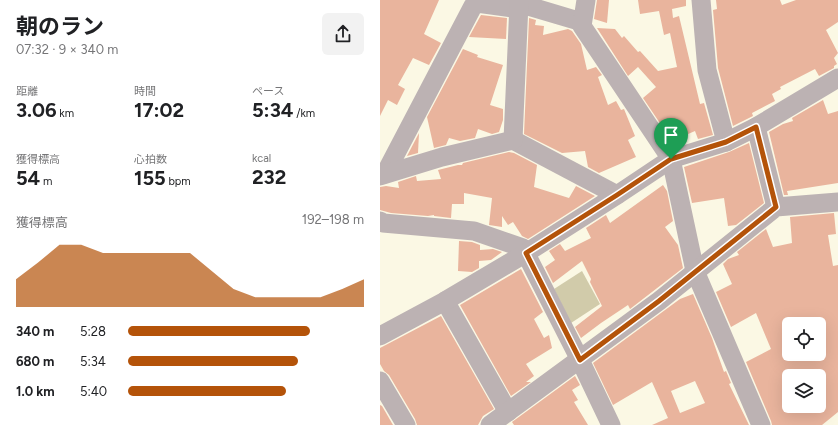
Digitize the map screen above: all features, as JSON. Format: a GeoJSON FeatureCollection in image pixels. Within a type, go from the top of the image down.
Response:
{"type":"FeatureCollection","features":[{"type":"Feature","properties":{"kind":"street"},"geometry":{"type":"LineString","coordinates":[[586,0],[582,26],[671,159],[695,271],[760,425]]}},
{"type":"Feature","properties":{"kind":"street"},"geometry":{"type":"LineString","coordinates":[[701,0],[707,70],[726,142]]}},
{"type":"Feature","properties":{"kind":"street"},"geometry":{"type":"LineString","coordinates":[[382,175],[473,6],[477,3],[515,4],[582,22]]}},
{"type":"Feature","properties":{"kind":"street"},"geometry":{"type":"LineString","coordinates":[[513,140],[515,4]]}},
{"type":"Feature","properties":{"kind":"street"},"geometry":{"type":"LineString","coordinates":[[380,336],[445,301],[526,253],[671,159],[726,142],[756,127],[838,78]]}},
{"type":"Feature","properties":{"kind":"street"},"geometry":{"type":"LineString","coordinates":[[756,127],[776,207]]}},
{"type":"Feature","properties":{"kind":"street"},"geometry":{"type":"LineString","coordinates":[[382,175],[442,157],[513,140],[617,195]]}},
{"type":"Feature","properties":{"kind":"street"},"geometry":{"type":"LineString","coordinates":[[445,301],[503,419],[659,301],[776,207],[838,202]]}},
{"type":"Feature","properties":{"kind":"street"},"geometry":{"type":"LineString","coordinates":[[380,221],[383,223],[474,231],[523,248],[611,425]]}},
{"type":"Feature","properties":{"kind":"street"},"geometry":{"type":"LineString","coordinates":[[380,381],[406,425]]}},
{"type":"Feature","properties":{"kind":"shaded area"},"geometry":{"type":"Polygon","coordinates":[[[582,271],[600,304],[571,323],[554,289],[582,271]]]}},
{"type":"Feature","properties":{"kind":"building"},"geometry":{"type":"Polygon","coordinates":[[[380,0],[439,0],[424,34],[441,43],[429,65],[413,58],[398,85],[405,89],[397,105],[388,100],[380,116],[380,0]]]}},
{"type":"Feature","properties":{"kind":"building"},"geometry":{"type":"Polygon","coordinates":[[[597,0],[609,0],[607,23],[594,19],[597,0]]]}},
{"type":"Feature","properties":{"kind":"building"},"geometry":{"type":"Polygon","coordinates":[[[638,0],[686,0],[686,6],[672,9],[673,18],[679,16],[700,104],[704,103],[713,135],[698,139],[695,131],[672,141],[643,98],[656,87],[638,67],[628,76],[597,28],[615,29],[622,38],[624,36],[638,52],[640,51],[658,71],[677,67],[670,33],[664,35],[659,11],[640,14],[638,0]]]}},
{"type":"Feature","properties":{"kind":"building"},"geometry":{"type":"Polygon","coordinates":[[[716,0],[780,0],[782,5],[796,0],[838,0],[838,22],[826,30],[838,53],[834,58],[837,64],[834,68],[819,76],[815,69],[780,87],[781,89],[772,94],[775,101],[752,113],[753,116],[733,126],[718,68],[713,10],[717,9],[716,0]]]}},
{"type":"Feature","properties":{"kind":"building"},"geometry":{"type":"Polygon","coordinates":[[[481,15],[507,18],[506,39],[469,37],[481,15]]]}},
{"type":"Feature","properties":{"kind":"building"},"geometry":{"type":"Polygon","coordinates":[[[529,18],[536,20],[535,25],[544,26],[543,35],[568,29],[572,31],[581,44],[587,70],[596,67],[602,75],[598,77],[608,105],[616,101],[621,110],[624,109],[635,136],[628,140],[636,157],[599,173],[588,167],[585,151],[562,153],[524,134],[529,18]]]}},
{"type":"Feature","properties":{"kind":"building"},"geometry":{"type":"Polygon","coordinates":[[[463,49],[478,55],[477,57],[503,65],[490,105],[503,109],[503,120],[499,132],[492,134],[478,129],[475,138],[460,141],[449,138],[446,145],[434,148],[427,117],[463,49]]]}},
{"type":"Feature","properties":{"kind":"building"},"geometry":{"type":"Polygon","coordinates":[[[823,100],[828,114],[838,111],[838,183],[787,191],[788,195],[784,195],[769,132],[783,124],[793,121],[792,118],[823,100]]]}},
{"type":"Feature","properties":{"kind":"building"},"geometry":{"type":"Polygon","coordinates":[[[419,133],[418,153],[407,156],[419,133]]]}},
{"type":"Feature","properties":{"kind":"building"},"geometry":{"type":"Polygon","coordinates":[[[749,143],[764,203],[736,225],[728,226],[724,198],[692,203],[684,167],[729,152],[749,143]]]}},
{"type":"Feature","properties":{"kind":"building"},"geometry":{"type":"Polygon","coordinates":[[[509,152],[537,165],[534,187],[569,198],[576,186],[595,196],[528,239],[522,236],[513,222],[508,225],[502,216],[502,227],[489,225],[492,198],[464,193],[464,204],[452,204],[451,218],[434,215],[428,216],[391,213],[380,210],[380,187],[386,186],[399,188],[398,182],[416,176],[417,181],[441,179],[438,170],[509,152]]]}},
{"type":"Feature","properties":{"kind":"building"},"geometry":{"type":"Polygon","coordinates":[[[663,185],[667,191],[673,221],[665,227],[678,245],[683,268],[630,309],[628,305],[581,338],[575,327],[602,306],[590,282],[591,279],[582,261],[553,283],[545,267],[555,260],[549,251],[560,244],[565,251],[591,238],[586,228],[606,215],[610,223],[663,185]]]}},
{"type":"Feature","properties":{"kind":"building"},"geometry":{"type":"Polygon","coordinates":[[[834,213],[836,234],[828,235],[833,266],[838,265],[838,412],[822,425],[772,425],[746,362],[771,349],[756,313],[731,327],[716,292],[732,284],[723,264],[728,259],[739,255],[737,252],[766,229],[773,247],[792,243],[790,217],[834,213]]]}},
{"type":"Feature","properties":{"kind":"building"},"geometry":{"type":"Polygon","coordinates":[[[459,241],[472,242],[480,245],[480,250],[493,249],[502,252],[491,260],[479,261],[479,268],[472,272],[458,271],[459,241]]]}},
{"type":"Feature","properties":{"kind":"building"},"geometry":{"type":"Polygon","coordinates":[[[521,269],[543,312],[534,319],[544,338],[549,335],[552,348],[526,364],[534,376],[526,382],[531,382],[511,396],[460,305],[521,269]]]}},
{"type":"Feature","properties":{"kind":"building"},"geometry":{"type":"Polygon","coordinates":[[[693,294],[712,338],[724,372],[726,371],[731,383],[729,384],[749,425],[652,425],[668,418],[652,382],[613,405],[593,363],[680,299],[693,294]],[[695,381],[671,391],[680,413],[705,403],[695,381]]]}},
{"type":"Feature","properties":{"kind":"building"},"geometry":{"type":"Polygon","coordinates":[[[441,316],[494,409],[483,416],[478,425],[417,425],[389,375],[384,371],[380,364],[380,348],[441,316]]]}},
{"type":"Feature","properties":{"kind":"building"},"geometry":{"type":"Polygon","coordinates":[[[575,376],[580,385],[572,390],[578,400],[574,402],[588,425],[514,425],[512,422],[575,376]]]}},
{"type":"Feature","properties":{"kind":"building"},"geometry":{"type":"Polygon","coordinates":[[[380,405],[382,406],[393,425],[380,425],[380,405]]]}},
{"type":"Feature","properties":{"kind":"route"},"geometry":{"type":"LineString","coordinates":[[756,127],[776,207],[659,301],[580,360],[526,253],[671,159],[726,142],[756,127]]}}]}
